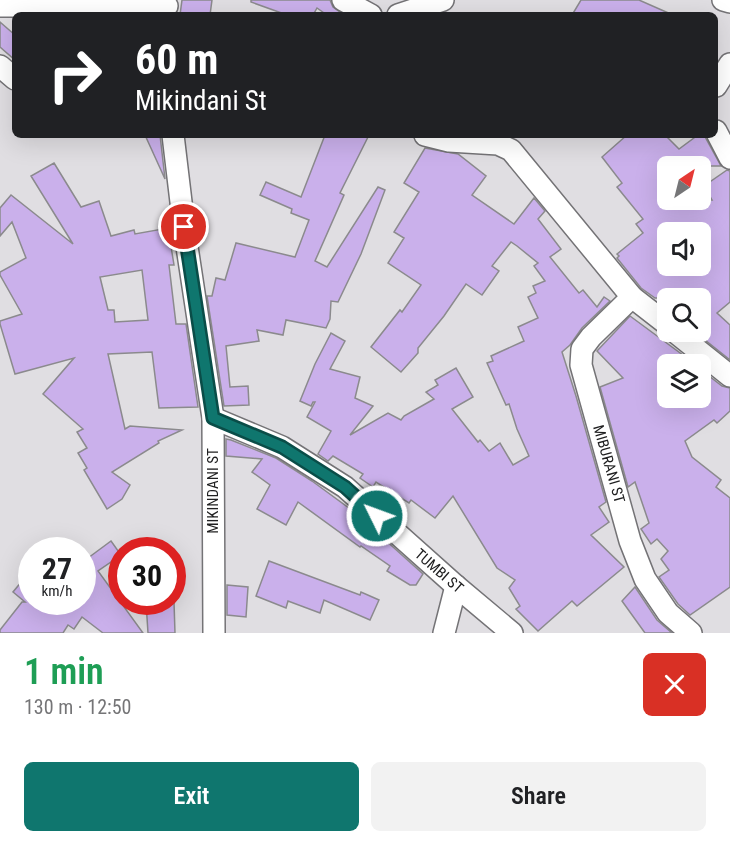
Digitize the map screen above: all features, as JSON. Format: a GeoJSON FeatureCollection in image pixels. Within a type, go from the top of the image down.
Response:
{"type":"FeatureCollection","features":[{"type":"Feature","properties":{"kind":"street"},"geometry":{"type":"LineString","coordinates":[[343,0],[365,12]]}},
{"type":"Feature","properties":{"kind":"street"},"geometry":{"type":"LineString","coordinates":[[407,12],[443,0]]}},
{"type":"Feature","properties":{"kind":"street"},"geometry":{"type":"LineString","coordinates":[[723,0],[730,2]]}},
{"type":"Feature","properties":{"kind":"street"},"geometry":{"type":"LineString","coordinates":[[0,6],[167,7]]}},
{"type":"Feature","properties":{"kind":"street"},"geometry":{"type":"LineString","coordinates":[[718,83],[730,64]]}},
{"type":"Feature","properties":{"kind":"street"},"geometry":{"type":"LineString","coordinates":[[0,66],[12,76]]}},
{"type":"Feature","properties":{"kind":"street"},"geometry":{"type":"LineString","coordinates":[[718,135],[730,158]]}},
{"type":"Feature","properties":{"kind":"street","name":"MIKINDANI ST"},"geometry":{"type":"LineString","coordinates":[[173,138],[184,227],[213,418],[214,633]]}},
{"type":"Feature","properties":{"kind":"street"},"geometry":{"type":"LineString","coordinates":[[437,138],[474,144],[498,144],[511,150],[632,297],[657,316]]}},
{"type":"Feature","properties":{"kind":"street","name":"MIBURANI ST"},"geometry":{"type":"LineString","coordinates":[[632,297],[582,349],[581,365],[630,541],[645,579],[668,613],[691,633]]}},
{"type":"Feature","properties":{"kind":"street"},"geometry":{"type":"LineString","coordinates":[[688,342],[730,376]]}},
{"type":"Feature","properties":{"kind":"street","name":"TUMBI ST"},"geometry":{"type":"LineString","coordinates":[[213,418],[282,447],[345,487],[456,586],[513,633]]}},
{"type":"Feature","properties":{"kind":"street"},"geometry":{"type":"LineString","coordinates":[[444,633],[456,586]]}},
{"type":"Feature","properties":{"kind":"building"},"geometry":{"type":"Polygon","coordinates":[[[182,0],[212,0],[210,12],[180,12],[182,0]]]}},
{"type":"Feature","properties":{"kind":"building"},"geometry":{"type":"Polygon","coordinates":[[[251,0],[330,0],[333,7],[340,12],[323,12],[317,8],[315,12],[279,12],[251,2],[251,0]]]}},
{"type":"Feature","properties":{"kind":"building"},"geometry":{"type":"Polygon","coordinates":[[[581,0],[639,0],[666,12],[574,12],[581,0]]]}},
{"type":"Feature","properties":{"kind":"building"},"geometry":{"type":"Polygon","coordinates":[[[0,22],[12,32],[12,57],[0,47],[0,22]]]}},
{"type":"Feature","properties":{"kind":"building"},"geometry":{"type":"Polygon","coordinates":[[[146,138],[160,138],[165,179],[146,138]]]}},
{"type":"Feature","properties":{"kind":"building"},"geometry":{"type":"Polygon","coordinates":[[[324,138],[368,138],[340,193],[344,195],[315,261],[327,267],[378,187],[385,190],[361,254],[338,302],[331,301],[330,319],[326,328],[286,320],[283,335],[257,330],[259,341],[226,346],[230,387],[248,386],[249,405],[224,406],[207,296],[212,296],[216,278],[225,280],[236,243],[295,257],[309,220],[291,213],[292,209],[260,195],[266,182],[301,197],[324,138]]]}},
{"type":"Feature","properties":{"kind":"building"},"geometry":{"type":"Polygon","coordinates":[[[624,138],[668,138],[679,149],[694,138],[706,138],[721,166],[711,166],[711,156],[657,156],[657,210],[711,210],[711,181],[727,170],[730,171],[730,302],[717,313],[730,325],[730,360],[708,342],[711,342],[711,288],[657,288],[657,298],[655,298],[641,288],[617,258],[619,256],[617,254],[643,233],[636,224],[643,219],[617,187],[622,183],[602,157],[624,138]]]}},
{"type":"Feature","properties":{"kind":"building"},"geometry":{"type":"Polygon","coordinates":[[[425,148],[458,154],[486,176],[472,195],[514,224],[534,198],[545,211],[538,219],[561,249],[550,257],[579,293],[583,290],[597,307],[604,297],[610,301],[582,328],[562,352],[606,502],[599,507],[609,522],[591,535],[624,567],[577,606],[572,601],[538,631],[516,609],[520,606],[509,588],[515,580],[497,568],[453,496],[435,518],[411,500],[409,503],[376,482],[373,487],[360,478],[363,474],[333,456],[328,461],[318,454],[331,431],[307,417],[315,402],[311,406],[300,401],[331,333],[345,341],[330,369],[360,377],[355,398],[373,406],[350,435],[388,413],[401,420],[434,399],[426,392],[438,385],[435,380],[456,368],[473,397],[452,409],[478,442],[480,440],[489,451],[500,443],[513,465],[529,456],[509,404],[506,405],[487,363],[493,361],[491,356],[524,341],[518,327],[538,318],[528,297],[536,293],[533,286],[545,281],[534,266],[538,263],[517,246],[511,242],[492,266],[499,271],[482,295],[466,284],[418,348],[418,353],[401,372],[371,347],[400,310],[402,312],[421,285],[388,263],[404,238],[394,232],[419,192],[404,183],[425,148]]]}},
{"type":"Feature","properties":{"kind":"building"},"geometry":{"type":"Polygon","coordinates":[[[54,163],[81,207],[99,201],[111,236],[134,230],[135,234],[168,228],[174,265],[169,265],[176,324],[186,324],[198,407],[159,408],[152,352],[108,354],[125,429],[130,426],[182,430],[158,441],[159,443],[112,472],[130,485],[122,499],[107,509],[84,470],[87,468],[78,453],[87,448],[77,432],[83,429],[43,394],[74,358],[15,374],[0,324],[0,321],[22,314],[0,275],[0,272],[26,258],[12,222],[0,236],[0,208],[11,195],[73,244],[31,176],[54,163]],[[142,270],[100,277],[108,310],[114,310],[115,322],[148,320],[142,270]]]}},
{"type":"Feature","properties":{"kind":"building"},"geometry":{"type":"Polygon","coordinates":[[[630,316],[657,336],[657,342],[665,342],[681,354],[657,354],[657,408],[711,408],[711,378],[722,386],[730,388],[730,411],[717,423],[714,420],[685,441],[692,457],[721,480],[716,487],[730,498],[730,587],[690,615],[678,604],[659,577],[669,570],[661,559],[668,551],[657,539],[651,544],[641,529],[649,523],[635,482],[628,487],[600,387],[623,378],[597,351],[630,316]]]}},
{"type":"Feature","properties":{"kind":"building"},"geometry":{"type":"Polygon","coordinates":[[[226,439],[276,458],[353,511],[423,574],[416,585],[410,585],[387,571],[390,566],[298,502],[286,525],[257,509],[270,485],[252,472],[262,459],[226,456],[226,439]]]}},
{"type":"Feature","properties":{"kind":"building"},"geometry":{"type":"Polygon","coordinates":[[[108,543],[108,564],[98,571],[108,585],[108,615],[130,615],[143,633],[103,633],[82,617],[74,629],[68,625],[63,633],[0,633],[18,607],[18,615],[96,615],[96,552],[108,543]]]}},
{"type":"Feature","properties":{"kind":"building"},"geometry":{"type":"Polygon","coordinates":[[[269,561],[379,600],[370,620],[324,600],[320,613],[288,601],[286,608],[256,596],[269,561]]]}},
{"type":"Feature","properties":{"kind":"building"},"geometry":{"type":"Polygon","coordinates":[[[227,585],[248,587],[246,617],[227,615],[227,585]]]}},
{"type":"Feature","properties":{"kind":"building"},"geometry":{"type":"Polygon","coordinates":[[[18,586],[18,596],[13,592],[18,586]]]}},
{"type":"Feature","properties":{"kind":"building"},"geometry":{"type":"Polygon","coordinates":[[[635,587],[657,620],[672,633],[645,633],[622,601],[635,587]]]}},
{"type":"Feature","properties":{"kind":"building"},"geometry":{"type":"Polygon","coordinates":[[[147,615],[174,615],[175,633],[148,633],[147,615]]]}},
{"type":"Feature","properties":{"kind":"route"},"geometry":{"type":"LineString","coordinates":[[184,227],[213,418],[282,447],[345,487],[377,516]]}}]}
